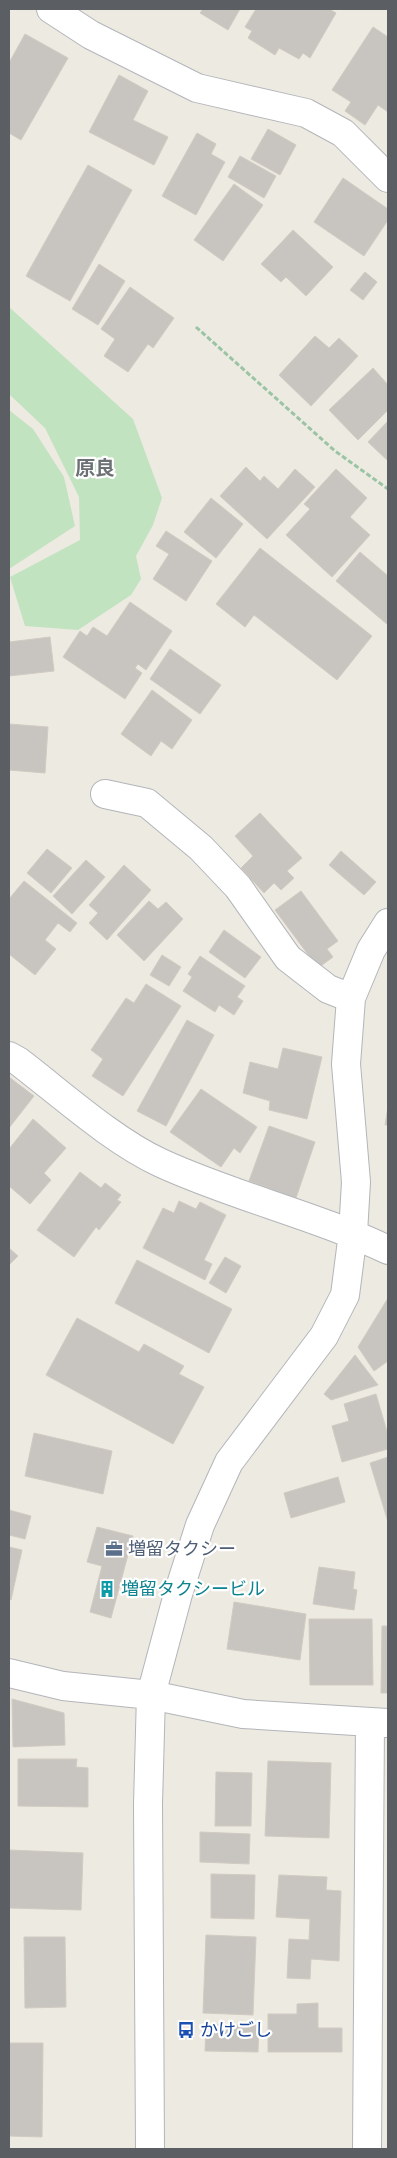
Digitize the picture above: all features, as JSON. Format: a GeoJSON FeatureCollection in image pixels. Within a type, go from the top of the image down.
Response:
{"type":"FeatureCollection","features":[{"type":"Feature","properties":{"kind":"street"},"geometry":{"type":"LineString","coordinates":[[51,9],[91,35],[197,88],[306,113],[343,133],[388,178]]}},
{"type":"Feature","properties":{"kind":"street"},"geometry":{"type":"LineString","coordinates":[[106,794],[147,803],[188,836],[238,887],[288,958],[328,988],[351,998]]}},
{"type":"Feature","properties":{"kind":"street"},"geometry":{"type":"LineString","coordinates":[[150,2149],[148,1804],[151,1696],[178,1594],[200,1525],[229,1462],[324,1336],[345,1295],[353,1233],[356,1182],[346,1064],[351,998],[371,950],[388,923]]}},
{"type":"Feature","properties":{"kind":"street"},"geometry":{"type":"LineString","coordinates":[[9,1056],[108,1130],[159,1162],[239,1194],[353,1233],[388,1250]]}},
{"type":"Feature","properties":{"kind":"street"},"geometry":{"type":"LineString","coordinates":[[9,1673],[63,1686],[151,1696],[244,1714],[379,1723],[378,1942],[367,2149]]}},
{"type":"Feature","properties":{"kind":"path"},"geometry":{"type":"LineString","coordinates":[[196,327],[335,451],[388,489]]}},
{"type":"Feature","properties":{"kind":"green space"},"geometry":{"type":"Polygon","coordinates":[[[9,307],[133,419],[162,498],[153,525],[136,556],[141,579],[131,595],[78,630],[25,626],[10,577],[80,540],[79,497],[45,428],[9,394],[9,307]]]}},
{"type":"Feature","properties":{"kind":"green space"},"geometry":{"type":"Polygon","coordinates":[[[9,410],[33,429],[64,477],[75,526],[9,569],[9,410]]]}},
{"type":"Feature","properties":{"kind":"building"},"geometry":{"type":"Polygon","coordinates":[[[203,9],[240,9],[228,30],[200,13],[203,9]]]}},
{"type":"Feature","properties":{"kind":"building"},"geometry":{"type":"Polygon","coordinates":[[[256,9],[329,9],[336,13],[310,58],[303,53],[299,59],[279,48],[275,55],[248,38],[252,31],[245,27],[256,9]]]}},
{"type":"Feature","properties":{"kind":"building"},"geometry":{"type":"Polygon","coordinates":[[[373,27],[388,37],[388,112],[378,105],[365,125],[345,111],[351,102],[332,90],[373,27]]]}},
{"type":"Feature","properties":{"kind":"building"},"geometry":{"type":"Polygon","coordinates":[[[25,34],[68,58],[21,140],[9,133],[9,63],[25,34]]]}},
{"type":"Feature","properties":{"kind":"building"},"geometry":{"type":"Polygon","coordinates":[[[119,75],[148,91],[133,120],[168,137],[154,165],[89,132],[119,75]]]}},
{"type":"Feature","properties":{"kind":"building"},"geometry":{"type":"Polygon","coordinates":[[[268,129],[296,145],[280,175],[251,159],[268,129]]]}},
{"type":"Feature","properties":{"kind":"building"},"geometry":{"type":"Polygon","coordinates":[[[197,133],[216,144],[211,154],[225,162],[196,215],[162,196],[197,133]]]}},
{"type":"Feature","properties":{"kind":"building"},"geometry":{"type":"Polygon","coordinates":[[[240,156],[276,176],[264,198],[228,177],[240,156]]]}},
{"type":"Feature","properties":{"kind":"building"},"geometry":{"type":"Polygon","coordinates":[[[88,165],[132,190],[70,301],[26,276],[88,165]]]}},
{"type":"Feature","properties":{"kind":"building"},"geometry":{"type":"Polygon","coordinates":[[[343,178],[388,209],[388,220],[364,256],[314,222],[343,178]]]}},
{"type":"Feature","properties":{"kind":"building"},"geometry":{"type":"Polygon","coordinates":[[[234,184],[263,205],[223,261],[194,240],[234,184]]]}},
{"type":"Feature","properties":{"kind":"building"},"geometry":{"type":"Polygon","coordinates":[[[293,230],[333,267],[306,296],[286,277],[281,282],[261,264],[293,230]]]}},
{"type":"Feature","properties":{"kind":"building"},"geometry":{"type":"Polygon","coordinates":[[[99,264],[125,281],[98,325],[72,309],[99,264]]]}},
{"type":"Feature","properties":{"kind":"building"},"geometry":{"type":"Polygon","coordinates":[[[365,272],[377,282],[363,300],[350,290],[365,272]]]}},
{"type":"Feature","properties":{"kind":"building"},"geometry":{"type":"Polygon","coordinates":[[[130,287],[174,318],[153,348],[148,344],[128,372],[104,356],[115,339],[101,329],[130,287]]]}},
{"type":"Feature","properties":{"kind":"building"},"geometry":{"type":"Polygon","coordinates":[[[315,336],[329,348],[339,338],[358,356],[311,406],[279,375],[315,336]]]}},
{"type":"Feature","properties":{"kind":"building"},"geometry":{"type":"Polygon","coordinates":[[[373,368],[388,385],[388,410],[358,440],[329,410],[373,368]]]}},
{"type":"Feature","properties":{"kind":"building"},"geometry":{"type":"Polygon","coordinates":[[[388,421],[388,461],[368,442],[388,421]]]}},
{"type":"Feature","properties":{"kind":"building"},"geometry":{"type":"Polygon","coordinates":[[[246,467],[260,481],[264,476],[278,489],[295,469],[315,487],[267,539],[220,496],[246,467]]]}},
{"type":"Feature","properties":{"kind":"building"},"geometry":{"type":"Polygon","coordinates":[[[336,469],[367,498],[350,517],[370,535],[332,577],[286,535],[310,509],[304,504],[336,469]]]}},
{"type":"Feature","properties":{"kind":"building"},"geometry":{"type":"Polygon","coordinates":[[[211,498],[243,524],[216,558],[184,532],[211,498]]]}},
{"type":"Feature","properties":{"kind":"building"},"geometry":{"type":"Polygon","coordinates":[[[166,531],[212,561],[186,601],[153,579],[169,554],[156,546],[166,531]]]}},
{"type":"Feature","properties":{"kind":"building"},"geometry":{"type":"Polygon","coordinates":[[[260,548],[372,636],[337,680],[254,615],[245,627],[216,604],[260,548]]]}},
{"type":"Feature","properties":{"kind":"building"},"geometry":{"type":"Polygon","coordinates":[[[360,552],[388,576],[388,625],[336,581],[360,552]]]}},
{"type":"Feature","properties":{"kind":"building"},"geometry":{"type":"Polygon","coordinates":[[[130,602],[172,631],[146,670],[138,664],[135,668],[142,673],[125,699],[63,657],[80,631],[87,636],[93,627],[107,636],[130,602]]]}},
{"type":"Feature","properties":{"kind":"building"},"geometry":{"type":"Polygon","coordinates":[[[50,637],[54,671],[9,676],[9,642],[50,637]]]}},
{"type":"Feature","properties":{"kind":"building"},"geometry":{"type":"Polygon","coordinates":[[[170,649],[221,685],[200,714],[150,679],[170,649]]]}},
{"type":"Feature","properties":{"kind":"building"},"geometry":{"type":"Polygon","coordinates":[[[152,690],[192,720],[172,749],[161,741],[151,756],[121,734],[152,690]]]}},
{"type":"Feature","properties":{"kind":"building"},"geometry":{"type":"Polygon","coordinates":[[[9,724],[48,727],[45,773],[9,770],[9,724]]]}},
{"type":"Feature","properties":{"kind":"building"},"geometry":{"type":"Polygon","coordinates":[[[260,813],[302,858],[287,871],[294,878],[281,890],[274,883],[264,893],[241,868],[253,856],[235,836],[260,813]]]}},
{"type":"Feature","properties":{"kind":"building"},"geometry":{"type":"Polygon","coordinates":[[[47,849],[72,868],[51,893],[27,873],[47,849]]]}},
{"type":"Feature","properties":{"kind":"building"},"geometry":{"type":"Polygon","coordinates":[[[341,851],[376,882],[364,895],[329,865],[341,851]]]}},
{"type":"Feature","properties":{"kind":"building"},"geometry":{"type":"Polygon","coordinates":[[[86,860],[105,877],[72,914],[53,896],[86,860]]]}},
{"type":"Feature","properties":{"kind":"building"},"geometry":{"type":"Polygon","coordinates":[[[124,865],[151,890],[107,940],[89,923],[98,913],[89,905],[124,865]]]}},
{"type":"Feature","properties":{"kind":"building"},"geometry":{"type":"Polygon","coordinates":[[[24,881],[77,923],[70,932],[58,923],[45,940],[56,949],[35,975],[9,954],[9,899],[24,881]]]}},
{"type":"Feature","properties":{"kind":"building"},"geometry":{"type":"Polygon","coordinates":[[[301,891],[338,941],[327,949],[333,957],[318,968],[275,910],[301,891]]]}},
{"type":"Feature","properties":{"kind":"building"},"geometry":{"type":"Polygon","coordinates":[[[149,901],[158,909],[166,902],[183,919],[144,961],[117,935],[149,901]]]}},
{"type":"Feature","properties":{"kind":"building"},"geometry":{"type":"Polygon","coordinates":[[[224,930],[261,957],[245,978],[209,952],[224,930]]]}},
{"type":"Feature","properties":{"kind":"building"},"geometry":{"type":"Polygon","coordinates":[[[162,955],[181,967],[169,986],[150,975],[162,955]]]}},
{"type":"Feature","properties":{"kind":"building"},"geometry":{"type":"Polygon","coordinates":[[[200,956],[245,986],[237,997],[243,1001],[234,1015],[219,1005],[215,1012],[183,991],[192,977],[188,974],[200,956]]]}},
{"type":"Feature","properties":{"kind":"building"},"geometry":{"type":"Polygon","coordinates":[[[146,984],[181,1006],[123,1096],[92,1076],[103,1059],[91,1050],[126,998],[134,1003],[146,984]]]}},
{"type":"Feature","properties":{"kind":"building"},"geometry":{"type":"Polygon","coordinates":[[[187,1020],[214,1035],[166,1126],[137,1111],[187,1020]]]}},
{"type":"Feature","properties":{"kind":"building"},"geometry":{"type":"Polygon","coordinates":[[[283,1048],[322,1057],[307,1119],[269,1110],[270,1101],[243,1093],[250,1062],[278,1069],[283,1048]]]}},
{"type":"Feature","properties":{"kind":"building"},"geometry":{"type":"Polygon","coordinates":[[[9,1077],[34,1096],[9,1128],[9,1077]]]}},
{"type":"Feature","properties":{"kind":"building"},"geometry":{"type":"Polygon","coordinates":[[[201,1089],[257,1127],[240,1153],[234,1148],[221,1167],[170,1132],[201,1089]]]}},
{"type":"Feature","properties":{"kind":"building"},"geometry":{"type":"Polygon","coordinates":[[[388,1107],[388,1125],[385,1125],[388,1107]]]}},
{"type":"Feature","properties":{"kind":"building"},"geometry":{"type":"Polygon","coordinates":[[[33,1119],[66,1148],[44,1173],[51,1180],[30,1204],[9,1186],[9,1149],[33,1119]]]}},
{"type":"Feature","properties":{"kind":"building"},"geometry":{"type":"Polygon","coordinates":[[[269,1126],[315,1142],[296,1198],[249,1181],[269,1126]]]}},
{"type":"Feature","properties":{"kind":"building"},"geometry":{"type":"Polygon","coordinates":[[[80,1172],[101,1188],[105,1183],[121,1195],[117,1200],[121,1202],[99,1230],[96,1227],[74,1257],[37,1230],[80,1172]]]}},
{"type":"Feature","properties":{"kind":"building"},"geometry":{"type":"Polygon","coordinates":[[[179,1201],[196,1209],[200,1202],[226,1215],[204,1260],[212,1264],[205,1280],[143,1248],[163,1208],[174,1213],[179,1201]]]}},
{"type":"Feature","properties":{"kind":"building"},"geometry":{"type":"Polygon","coordinates":[[[9,1248],[18,1256],[10,1264],[9,1263],[9,1248]]]}},
{"type":"Feature","properties":{"kind":"building"},"geometry":{"type":"Polygon","coordinates":[[[225,1257],[241,1266],[226,1293],[209,1283],[225,1257]]]}},
{"type":"Feature","properties":{"kind":"building"},"geometry":{"type":"Polygon","coordinates":[[[137,1260],[232,1309],[209,1353],[115,1303],[137,1260]]]}},
{"type":"Feature","properties":{"kind":"building"},"geometry":{"type":"Polygon","coordinates":[[[388,1298],[388,1361],[374,1371],[358,1347],[388,1298]]]}},
{"type":"Feature","properties":{"kind":"building"},"geometry":{"type":"Polygon","coordinates":[[[77,1318],[139,1352],[144,1344],[184,1366],[179,1374],[204,1387],[173,1444],[46,1375],[77,1318]]]}},
{"type":"Feature","properties":{"kind":"building"},"geometry":{"type":"Polygon","coordinates":[[[355,1355],[378,1385],[331,1400],[324,1394],[355,1355]]]}},
{"type":"Feature","properties":{"kind":"building"},"geometry":{"type":"Polygon","coordinates":[[[376,1394],[388,1435],[388,1449],[342,1462],[332,1426],[349,1421],[344,1404],[376,1394]]]}},
{"type":"Feature","properties":{"kind":"building"},"geometry":{"type":"Polygon","coordinates":[[[34,1433],[112,1451],[103,1494],[25,1476],[34,1433]]]}},
{"type":"Feature","properties":{"kind":"building"},"geometry":{"type":"Polygon","coordinates":[[[388,1457],[388,1522],[370,1463],[388,1457]]]}},
{"type":"Feature","properties":{"kind":"building"},"geometry":{"type":"Polygon","coordinates":[[[338,1477],[345,1502],[291,1518],[284,1493],[338,1477]]]}},
{"type":"Feature","properties":{"kind":"building"},"geometry":{"type":"Polygon","coordinates":[[[9,1510],[31,1516],[25,1539],[9,1535],[9,1510]]]}},
{"type":"Feature","properties":{"kind":"building","name":"増留タクシービル"},"geometry":{"type":"Polygon","coordinates":[[[97,1527],[133,1536],[111,1618],[90,1612],[102,1566],[87,1562],[97,1527]]]}},
{"type":"Feature","properties":{"kind":"building"},"geometry":{"type":"Polygon","coordinates":[[[9,1547],[22,1550],[11,1600],[9,1599],[9,1547]]]}},
{"type":"Feature","properties":{"kind":"building"},"geometry":{"type":"Polygon","coordinates":[[[319,1567],[355,1572],[353,1589],[357,1590],[354,1610],[313,1604],[319,1567]]]}},
{"type":"Feature","properties":{"kind":"building"},"geometry":{"type":"Polygon","coordinates":[[[234,1602],[306,1614],[300,1660],[227,1649],[234,1602]]]}},
{"type":"Feature","properties":{"kind":"building"},"geometry":{"type":"Polygon","coordinates":[[[309,1619],[372,1619],[373,1685],[310,1685],[309,1619]]]}},
{"type":"Feature","properties":{"kind":"building"},"geometry":{"type":"Polygon","coordinates":[[[382,1626],[388,1626],[388,1693],[381,1693],[382,1626]]]}},
{"type":"Feature","properties":{"kind":"building"},"geometry":{"type":"Polygon","coordinates":[[[12,1699],[64,1713],[65,1745],[13,1747],[12,1699]]]}},
{"type":"Feature","properties":{"kind":"building"},"geometry":{"type":"Polygon","coordinates":[[[18,1759],[77,1759],[76,1767],[88,1768],[88,1807],[18,1806],[18,1759]]]}},
{"type":"Feature","properties":{"kind":"building"},"geometry":{"type":"Polygon","coordinates":[[[268,1761],[331,1763],[329,1838],[265,1836],[268,1761]]]}},
{"type":"Feature","properties":{"kind":"building"},"geometry":{"type":"Polygon","coordinates":[[[216,1772],[252,1773],[251,1826],[215,1826],[216,1772]]]}},
{"type":"Feature","properties":{"kind":"building"},"geometry":{"type":"Polygon","coordinates":[[[200,1832],[250,1834],[249,1864],[200,1862],[200,1832]]]}},
{"type":"Feature","properties":{"kind":"building"},"geometry":{"type":"Polygon","coordinates":[[[9,1850],[83,1853],[81,1910],[9,1908],[9,1850]]]}},
{"type":"Feature","properties":{"kind":"building"},"geometry":{"type":"Polygon","coordinates":[[[211,1874],[255,1875],[254,1919],[211,1918],[211,1874]]]}},
{"type":"Feature","properties":{"kind":"building"},"geometry":{"type":"Polygon","coordinates":[[[279,1875],[327,1877],[326,1890],[341,1891],[339,1961],[311,1959],[310,1979],[287,1978],[289,1939],[309,1940],[310,1919],[276,1917],[279,1875]]]}},
{"type":"Feature","properties":{"kind":"building"},"geometry":{"type":"Polygon","coordinates":[[[206,1935],[256,1937],[253,2015],[203,2013],[206,1935]]]}},
{"type":"Feature","properties":{"kind":"building"},"geometry":{"type":"Polygon","coordinates":[[[24,1937],[65,1937],[66,2007],[25,2008],[24,1937]]]}},
{"type":"Feature","properties":{"kind":"building"},"geometry":{"type":"Polygon","coordinates":[[[318,2003],[318,2028],[342,2028],[342,2052],[268,2052],[268,2014],[297,2014],[297,2004],[318,2003]]]}},
{"type":"Feature","properties":{"kind":"building"},"geometry":{"type":"Polygon","coordinates":[[[206,2024],[259,2025],[258,2052],[205,2051],[206,2024]]]}},
{"type":"Feature","properties":{"kind":"building"},"geometry":{"type":"Polygon","coordinates":[[[9,2043],[43,2043],[42,2137],[9,2136],[9,2043]]]}},
{"type":"Feature","properties":{"kind":"place","name":"増留タクシー"},"geometry":{"type":"Point","coordinates":[114,1549]}},
{"type":"Feature","properties":{"kind":"place","name":"増留タクシービル"},"geometry":{"type":"Point","coordinates":[107,1589]}},
{"type":"Feature","properties":{"kind":"place","name":"かけごし"},"geometry":{"type":"Point","coordinates":[186,2030]}},
{"type":"Feature","properties":{"kind":"district","name":"原良"},"geometry":{"type":"Point","coordinates":[95,468]}}]}
